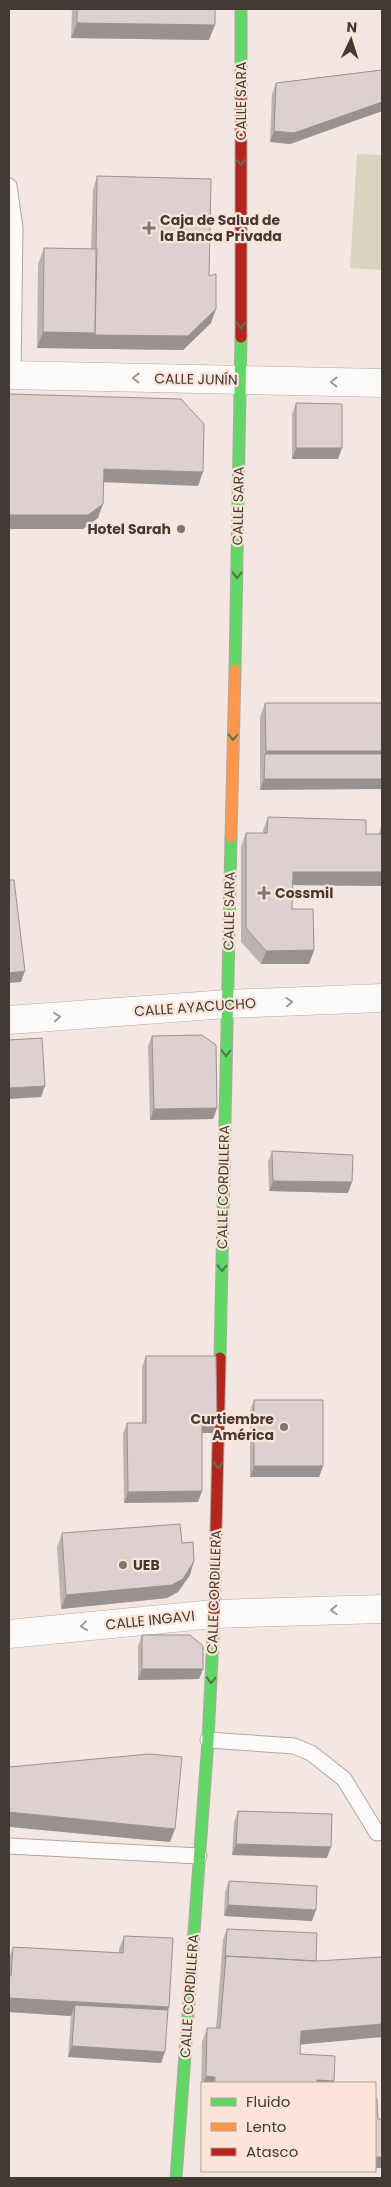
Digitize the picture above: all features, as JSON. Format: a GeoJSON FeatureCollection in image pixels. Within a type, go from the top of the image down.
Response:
{"type":"FeatureCollection","features":[{"type":"Feature","properties":{"kind":"street","name":"CALLE SARA"},"geometry":{"type":"LineString","coordinates":[[227,1004],[241,380],[241,9]]}},
{"type":"Feature","properties":{"kind":"street","name":"CALLE JUNÍN"},"geometry":{"type":"LineString","coordinates":[[11,375],[382,383]]}},
{"type":"Feature","properties":{"kind":"street","name":"CALLE AYACUCHO"},"geometry":{"type":"LineString","coordinates":[[9,1020],[227,1004],[382,998]]}},
{"type":"Feature","properties":{"kind":"street","name":"CALLE CORDILLERA"},"geometry":{"type":"LineString","coordinates":[[176,2178],[208,1740],[214,1614],[227,1004]]}},
{"type":"Feature","properties":{"kind":"street","name":"CALLE INGAVI"},"geometry":{"type":"LineString","coordinates":[[9,1634],[214,1614],[382,1609]]}},
{"type":"Feature","properties":{"kind":"lane"},"geometry":{"type":"LineString","coordinates":[[9,186],[15,228],[11,375]]}},
{"type":"Feature","properties":{"kind":"lane"},"geometry":{"type":"LineString","coordinates":[[208,1740],[294,1746],[311,1753],[344,1778],[376,1834]]}},
{"type":"Feature","properties":{"kind":"lane"},"geometry":{"type":"LineString","coordinates":[[9,1846],[199,1856]]}},
{"type":"Feature","properties":{"kind":"shaded area"},"geometry":{"type":"Polygon","coordinates":[[[357,154],[382,155],[382,270],[350,268],[357,154]]]}},
{"type":"Feature","properties":{"kind":"building"},"geometry":{"type":"Polygon","coordinates":[[[77,9],[215,9],[215,25],[77,23],[77,9]]]}},
{"type":"Feature","properties":{"kind":"building"},"geometry":{"type":"Polygon","coordinates":[[[382,70],[382,102],[294,133],[274,131],[276,83],[382,70]]]}},
{"type":"Feature","properties":{"kind":"building"},"geometry":{"type":"Polygon","coordinates":[[[97,176],[211,179],[209,276],[216,274],[216,309],[188,336],[95,335],[97,176]]]}},
{"type":"Feature","properties":{"kind":"building"},"geometry":{"type":"Polygon","coordinates":[[[44,248],[97,249],[95,333],[43,332],[44,248]]]}},
{"type":"Feature","properties":{"kind":"building"},"geometry":{"type":"Polygon","coordinates":[[[9,394],[181,399],[204,424],[203,472],[104,469],[103,504],[88,515],[9,515],[9,394]]]}},
{"type":"Feature","properties":{"kind":"building"},"geometry":{"type":"Polygon","coordinates":[[[296,403],[342,404],[342,448],[296,448],[296,403]]]}},
{"type":"Feature","properties":{"kind":"building"},"geometry":{"type":"Polygon","coordinates":[[[265,703],[382,703],[382,751],[266,751],[265,703]]]}},
{"type":"Feature","properties":{"kind":"building"},"geometry":{"type":"Polygon","coordinates":[[[265,754],[382,754],[382,779],[264,779],[265,754]]]}},
{"type":"Feature","properties":{"kind":"building","name":"Cossmil"},"geometry":{"type":"Polygon","coordinates":[[[268,817],[366,820],[366,834],[382,834],[382,872],[293,872],[292,909],[313,909],[314,950],[266,951],[246,928],[246,833],[267,833],[268,817]]]}},
{"type":"Feature","properties":{"kind":"building"},"geometry":{"type":"Polygon","coordinates":[[[9,880],[14,880],[25,971],[9,973],[9,880]]]}},
{"type":"Feature","properties":{"kind":"building"},"geometry":{"type":"Polygon","coordinates":[[[202,1035],[216,1045],[217,1108],[154,1109],[152,1036],[202,1035]]]}},
{"type":"Feature","properties":{"kind":"building"},"geometry":{"type":"Polygon","coordinates":[[[42,1038],[45,1086],[9,1088],[9,1040],[42,1038]]]}},
{"type":"Feature","properties":{"kind":"building"},"geometry":{"type":"Polygon","coordinates":[[[272,1151],[353,1155],[352,1182],[273,1181],[272,1151]]]}},
{"type":"Feature","properties":{"kind":"building"},"geometry":{"type":"Polygon","coordinates":[[[146,1356],[216,1356],[217,1422],[202,1423],[202,1491],[128,1492],[127,1423],[146,1423],[146,1356]]]}},
{"type":"Feature","properties":{"kind":"building"},"geometry":{"type":"Polygon","coordinates":[[[254,1400],[323,1400],[323,1466],[254,1466],[254,1400]]]}},
{"type":"Feature","properties":{"kind":"building","name":"UEB"},"geometry":{"type":"Polygon","coordinates":[[[180,1524],[182,1543],[193,1542],[194,1561],[183,1579],[172,1585],[66,1595],[62,1533],[180,1524]]]}},
{"type":"Feature","properties":{"kind":"building"},"geometry":{"type":"Polygon","coordinates":[[[142,1635],[190,1635],[203,1646],[203,1669],[142,1669],[142,1635]]]}},
{"type":"Feature","properties":{"kind":"building"},"geometry":{"type":"Polygon","coordinates":[[[149,1754],[182,1757],[175,1829],[9,1812],[9,1767],[149,1754]]]}},
{"type":"Feature","properties":{"kind":"building"},"geometry":{"type":"Polygon","coordinates":[[[238,1811],[332,1814],[331,1847],[236,1844],[238,1811]]]}},
{"type":"Feature","properties":{"kind":"building"},"geometry":{"type":"Polygon","coordinates":[[[229,1881],[317,1886],[316,1910],[228,1905],[229,1881]]]}},
{"type":"Feature","properties":{"kind":"building"},"geometry":{"type":"Polygon","coordinates":[[[227,1929],[317,1933],[316,1961],[226,1956],[225,1959],[227,1929]]]}},
{"type":"Feature","properties":{"kind":"building"},"geometry":{"type":"Polygon","coordinates":[[[124,1936],[173,1938],[169,2007],[9,1998],[9,1976],[11,1976],[13,1947],[123,1953],[124,1936]]]}},
{"type":"Feature","properties":{"kind":"building"},"geometry":{"type":"Polygon","coordinates":[[[226,1956],[317,1961],[382,1957],[382,2024],[301,2031],[300,2054],[335,2056],[334,2081],[215,2082],[215,2077],[206,2076],[207,2028],[220,2028],[226,1956]]]}},
{"type":"Feature","properties":{"kind":"building"},"geometry":{"type":"Polygon","coordinates":[[[75,2005],[168,2010],[165,2052],[72,2046],[75,2005]]]}},
{"type":"Feature","properties":{"kind":"building"},"geometry":{"type":"Polygon","coordinates":[[[376,2099],[378,2119],[382,2119],[382,2157],[376,2157],[376,2099]]]}},
{"type":"Feature","properties":{"kind":"traffic: fast"},"geometry":{"type":"LineString","coordinates":[[241,9],[241,96]]}},
{"type":"Feature","properties":{"kind":"traffic: fast"},"geometry":{"type":"LineString","coordinates":[[235,670],[241,337]]}},
{"type":"Feature","properties":{"kind":"traffic: fast"},"geometry":{"type":"LineString","coordinates":[[220,1358],[231,837]]}},
{"type":"Feature","properties":{"kind":"traffic: fast"},"geometry":{"type":"LineString","coordinates":[[176,2178],[208,1740],[214,1617]]}},
{"type":"Feature","properties":{"kind":"traffic: slow"},"geometry":{"type":"LineString","coordinates":[[231,837],[235,670]]}},
{"type":"Feature","properties":{"kind":"traffic: jam"},"geometry":{"type":"LineString","coordinates":[[241,96],[241,337]]}},
{"type":"Feature","properties":{"kind":"traffic: jam"},"geometry":{"type":"LineString","coordinates":[[214,1617],[220,1358]]}},
{"type":"Feature","properties":{"kind":"place","name":"Caja de Salud de la Banca Privada"},"geometry":{"type":"Point","coordinates":[149,228]}},
{"type":"Feature","properties":{"kind":"place","name":"Hotel Sarah"},"geometry":{"type":"Point","coordinates":[181,529]}},
{"type":"Feature","properties":{"kind":"place","name":"Cossmil"},"geometry":{"type":"Point","coordinates":[264,893]}},
{"type":"Feature","properties":{"kind":"place","name":"Curtiembre América"},"geometry":{"type":"Point","coordinates":[284,1427]}},
{"type":"Feature","properties":{"kind":"place","name":"UEB"},"geometry":{"type":"Point","coordinates":[123,1565]}}]}
